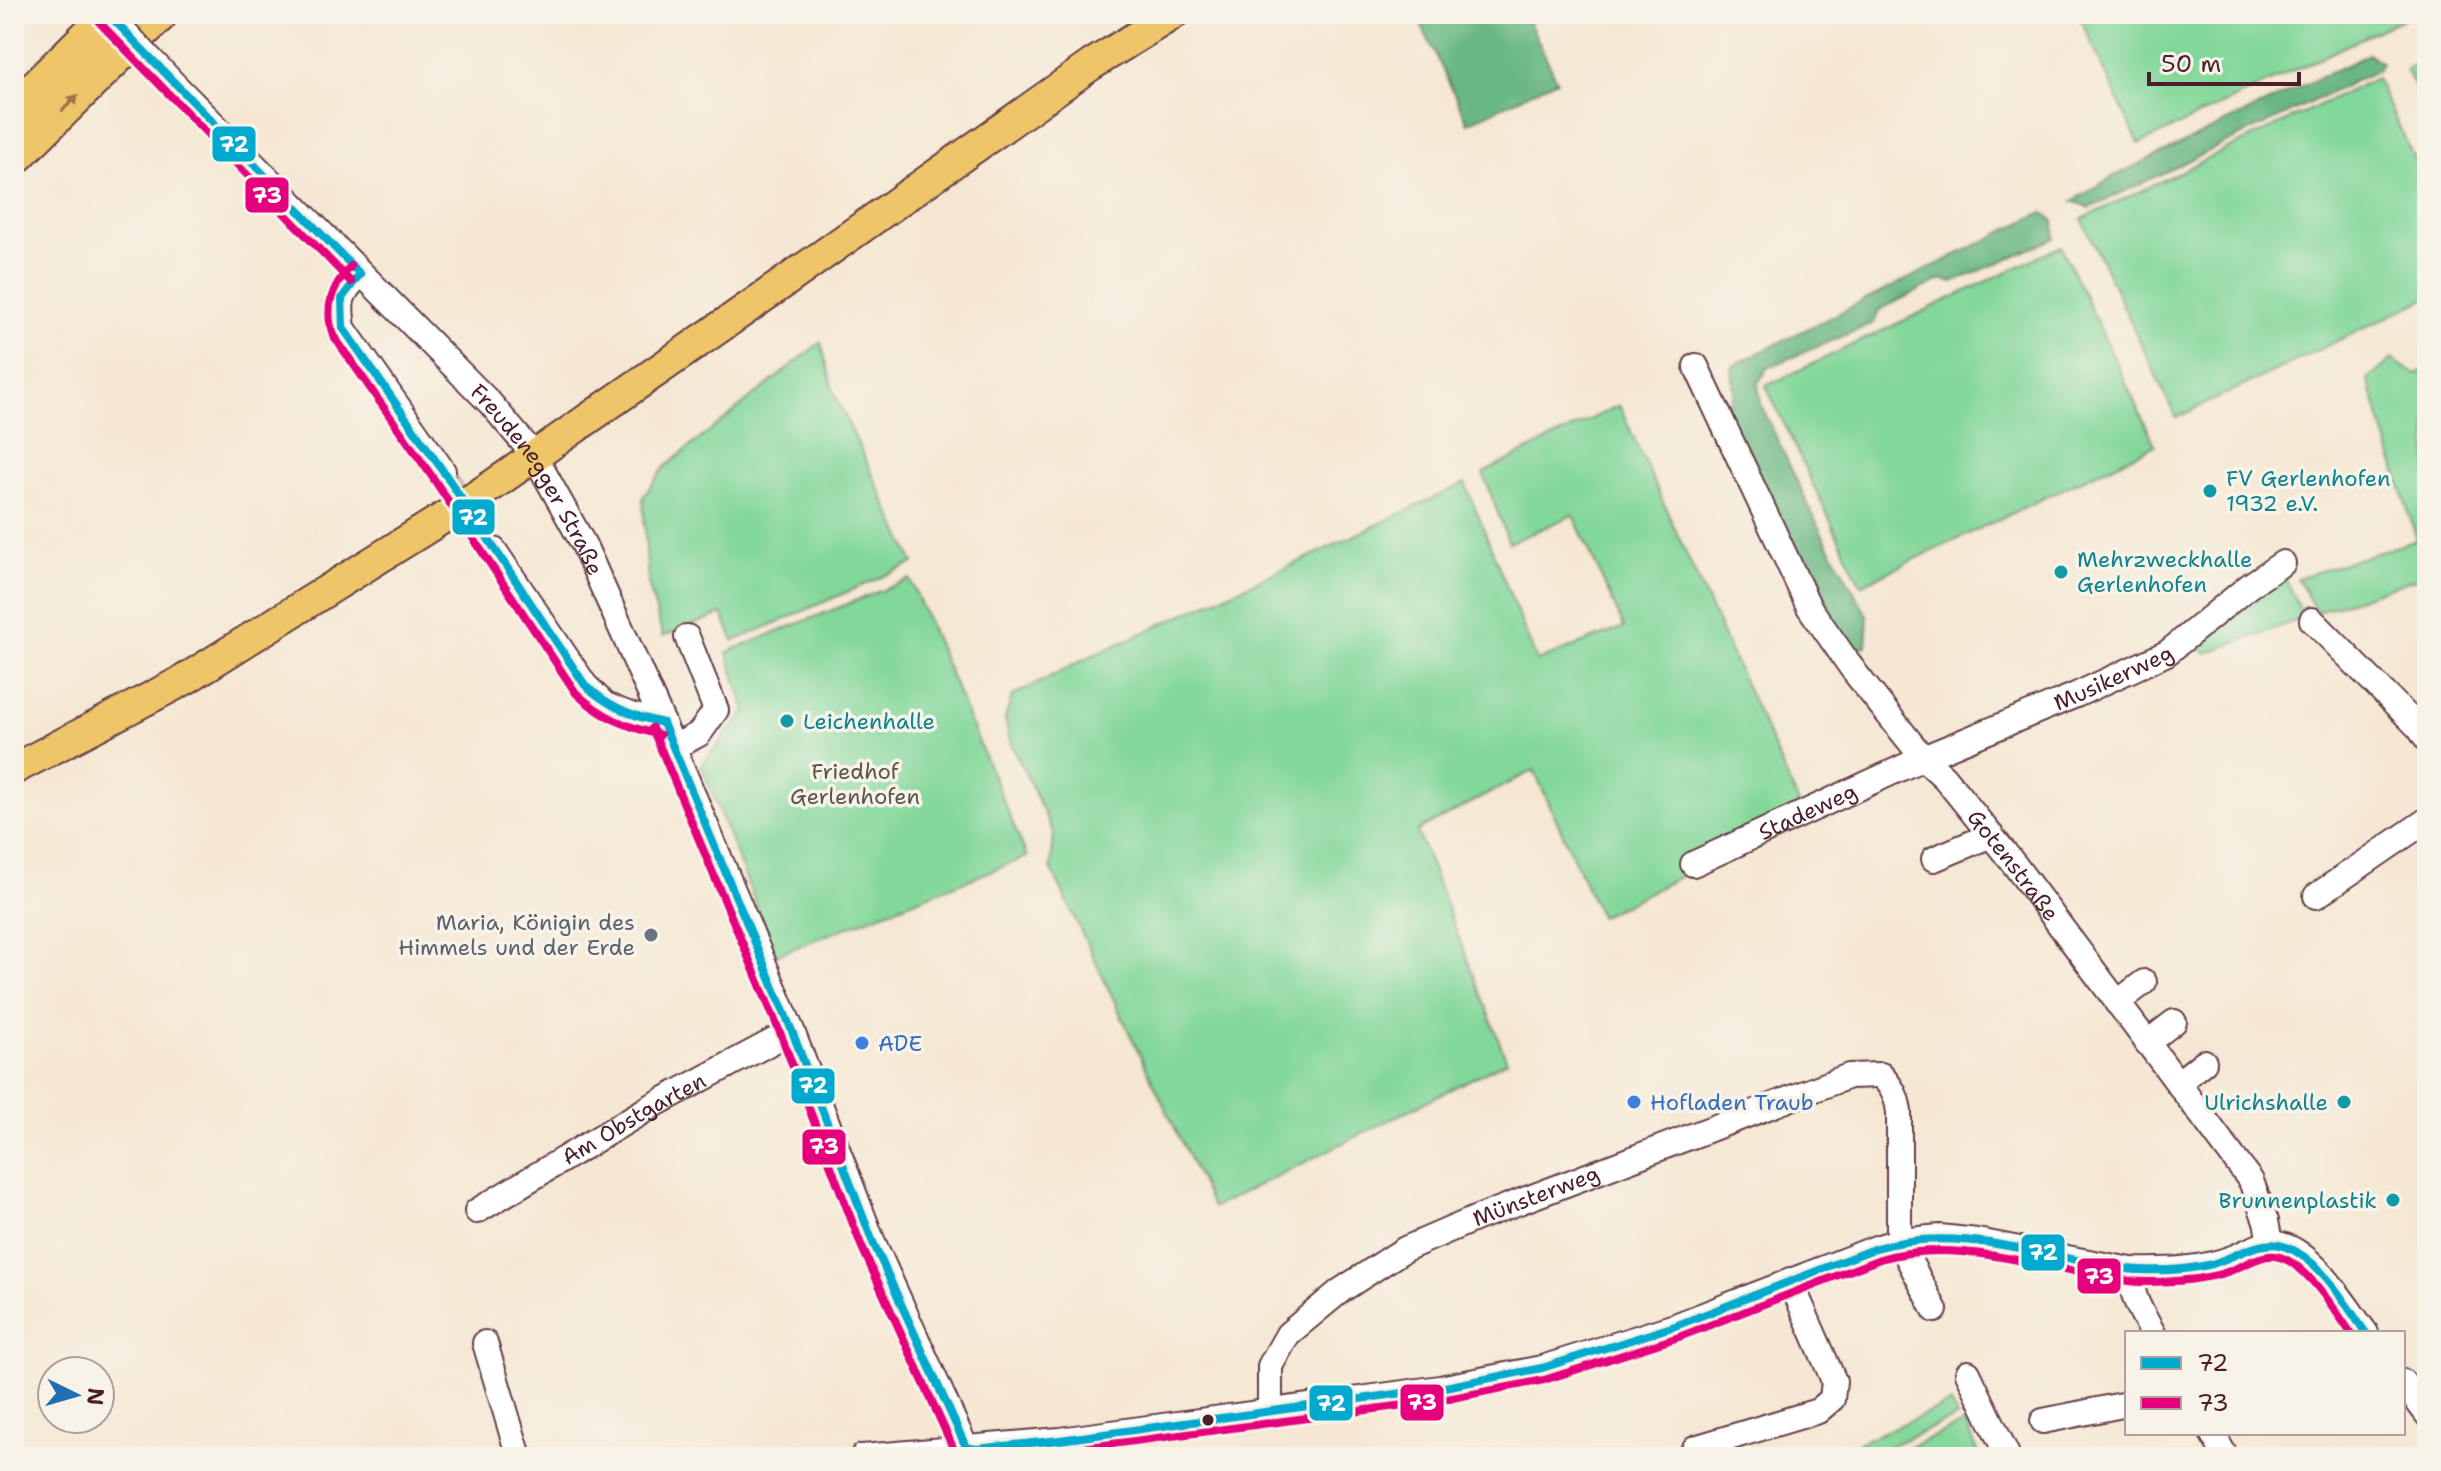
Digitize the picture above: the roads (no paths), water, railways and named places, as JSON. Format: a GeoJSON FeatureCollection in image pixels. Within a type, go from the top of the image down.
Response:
{"type":"FeatureCollection","features":[{"type":"Feature","properties":{"kind":"highway"},"geometry":{"type":"LineString","coordinates":[[14,110],[110,14]]}},
{"type":"Feature","properties":{"kind":"highway"},"geometry":{"type":"LineString","coordinates":[[14,157],[159,14]]}},
{"type":"Feature","properties":{"kind":"main road"},"geometry":{"type":"LineString","coordinates":[[14,769],[184,680],[438,521],[779,286],[1066,82],[1173,14]]}},
{"type":"Feature","properties":{"kind":"street","name":"Freudenegger Straße"},"geometry":{"type":"LineString","coordinates":[[110,14],[175,85],[490,403],[534,455],[584,545],[674,747],[792,1031],[872,1240],[968,1452]]}},
{"type":"Feature","properties":{"kind":"street"},"geometry":{"type":"LineString","coordinates":[[360,274],[345,289],[340,305],[343,328],[443,471]]}},
{"type":"Feature","properties":{"kind":"street","name":"Gotenstraße"},"geometry":{"type":"LineString","coordinates":[[1696,366],[1805,600],[1856,674],[1923,758],[1944,777],[1991,835],[2251,1181],[2266,1221],[2270,1243]]}},
{"type":"Feature","properties":{"kind":"street"},"geometry":{"type":"LineString","coordinates":[[494,550],[585,685],[605,705],[663,723]]}},
{"type":"Feature","properties":{"kind":"street","name":"Musikerweg"},"geometry":{"type":"LineString","coordinates":[[1923,758],[2076,695],[2167,653],[2249,586],[2283,563]]}},
{"type":"Feature","properties":{"kind":"street"},"geometry":{"type":"LineString","coordinates":[[2312,620],[2425,731]]}},
{"type":"Feature","properties":{"kind":"street"},"geometry":{"type":"LineString","coordinates":[[674,747],[699,734],[716,710],[687,637]]}},
{"type":"Feature","properties":{"kind":"street","name":"Stadeweg"},"geometry":{"type":"LineString","coordinates":[[1693,864],[1923,758]]}},
{"type":"Feature","properties":{"kind":"street"},"geometry":{"type":"LineString","coordinates":[[2316,896],[2427,820]]}},
{"type":"Feature","properties":{"kind":"street"},"geometry":{"type":"LineString","coordinates":[[1934,859],[1991,835]]}},
{"type":"Feature","properties":{"kind":"street"},"geometry":{"type":"LineString","coordinates":[[2117,1003],[2144,982]]}},
{"type":"Feature","properties":{"kind":"street"},"geometry":{"type":"LineString","coordinates":[[2147,1043],[2174,1022]]}},
{"type":"Feature","properties":{"kind":"street","name":"Am Obstgarten"},"geometry":{"type":"LineString","coordinates":[[477,1211],[652,1106],[792,1031]]}},
{"type":"Feature","properties":{"kind":"street"},"geometry":{"type":"LineString","coordinates":[[2178,1083],[2204,1062]]}},
{"type":"Feature","properties":{"kind":"street","name":"Münsterweg"},"geometry":{"type":"LineString","coordinates":[[1270,1411],[1270,1366],[1275,1352],[1288,1334],[1340,1291],[1405,1249],[1477,1218],[1849,1076],[1881,1075],[1892,1087],[1899,1112],[1899,1241]]}},
{"type":"Feature","properties":{"kind":"street"},"geometry":{"type":"LineString","coordinates":[[862,1457],[968,1452],[1060,1440],[1440,1388],[1542,1368],[1675,1326],[1899,1241],[1940,1237],[2131,1270],[2190,1268],[2225,1261],[2270,1243],[2282,1245],[2300,1254],[2318,1271],[2364,1331]]}},
{"type":"Feature","properties":{"kind":"street"},"geometry":{"type":"LineString","coordinates":[[1899,1241],[1935,1310]]}},
{"type":"Feature","properties":{"kind":"street"},"geometry":{"type":"LineString","coordinates":[[2131,1270],[2130,1287],[2152,1331]]}},
{"type":"Feature","properties":{"kind":"street"},"geometry":{"type":"LineString","coordinates":[[1689,1457],[1695,1448],[1818,1411],[1832,1399],[1834,1381],[1790,1280]]}},
{"type":"Feature","properties":{"kind":"street"},"geometry":{"type":"LineString","coordinates":[[485,1343],[519,1457]]}},
{"type":"Feature","properties":{"kind":"street"},"geometry":{"type":"LineString","coordinates":[[1968,1373],[2008,1457]]}},
{"type":"Feature","properties":{"kind":"street"},"geometry":{"type":"LineString","coordinates":[[2405,1385],[2427,1414]]}},
{"type":"Feature","properties":{"kind":"street"},"geometry":{"type":"LineString","coordinates":[[2043,1421],[2125,1404]]}},
{"type":"Feature","properties":{"kind":"street"},"geometry":{"type":"LineString","coordinates":[[2213,1435],[2226,1457]]}},
{"type":"Feature","properties":{"kind":"tunnel"},"geometry":{"type":"LineString","coordinates":[[443,471],[494,550]]}},
{"type":"Feature","properties":{"kind":"place","name":"FV Gerlenhofen 1932 e.V."},"geometry":{"type":"Point","coordinates":[2210,491]}},
{"type":"Feature","properties":{"kind":"place","name":"Mehrzweckhalle Gerlenhofen"},"geometry":{"type":"Point","coordinates":[2061,572]}},
{"type":"Feature","properties":{"kind":"place","name":"Leichenhalle"},"geometry":{"type":"Point","coordinates":[787,721]}},
{"type":"Feature","properties":{"kind":"place","name":"Maria, Königin des Himmels und der Erde"},"geometry":{"type":"Point","coordinates":[651,935]}},
{"type":"Feature","properties":{"kind":"place","name":"ADE"},"geometry":{"type":"Point","coordinates":[862,1043]}},
{"type":"Feature","properties":{"kind":"place","name":"Hofladen Traub"},"geometry":{"type":"Point","coordinates":[1634,1102]}},
{"type":"Feature","properties":{"kind":"place","name":"Ulrichshalle"},"geometry":{"type":"Point","coordinates":[2344,1102]}},
{"type":"Feature","properties":{"kind":"place","name":"Brunnenplastik"},"geometry":{"type":"Point","coordinates":[2393,1200]}},
{"type":"Feature","properties":{"kind":"park label","name":"Friedhof Gerlenhofen"},"geometry":{"type":"Point","coordinates":[855,784]}}]}
